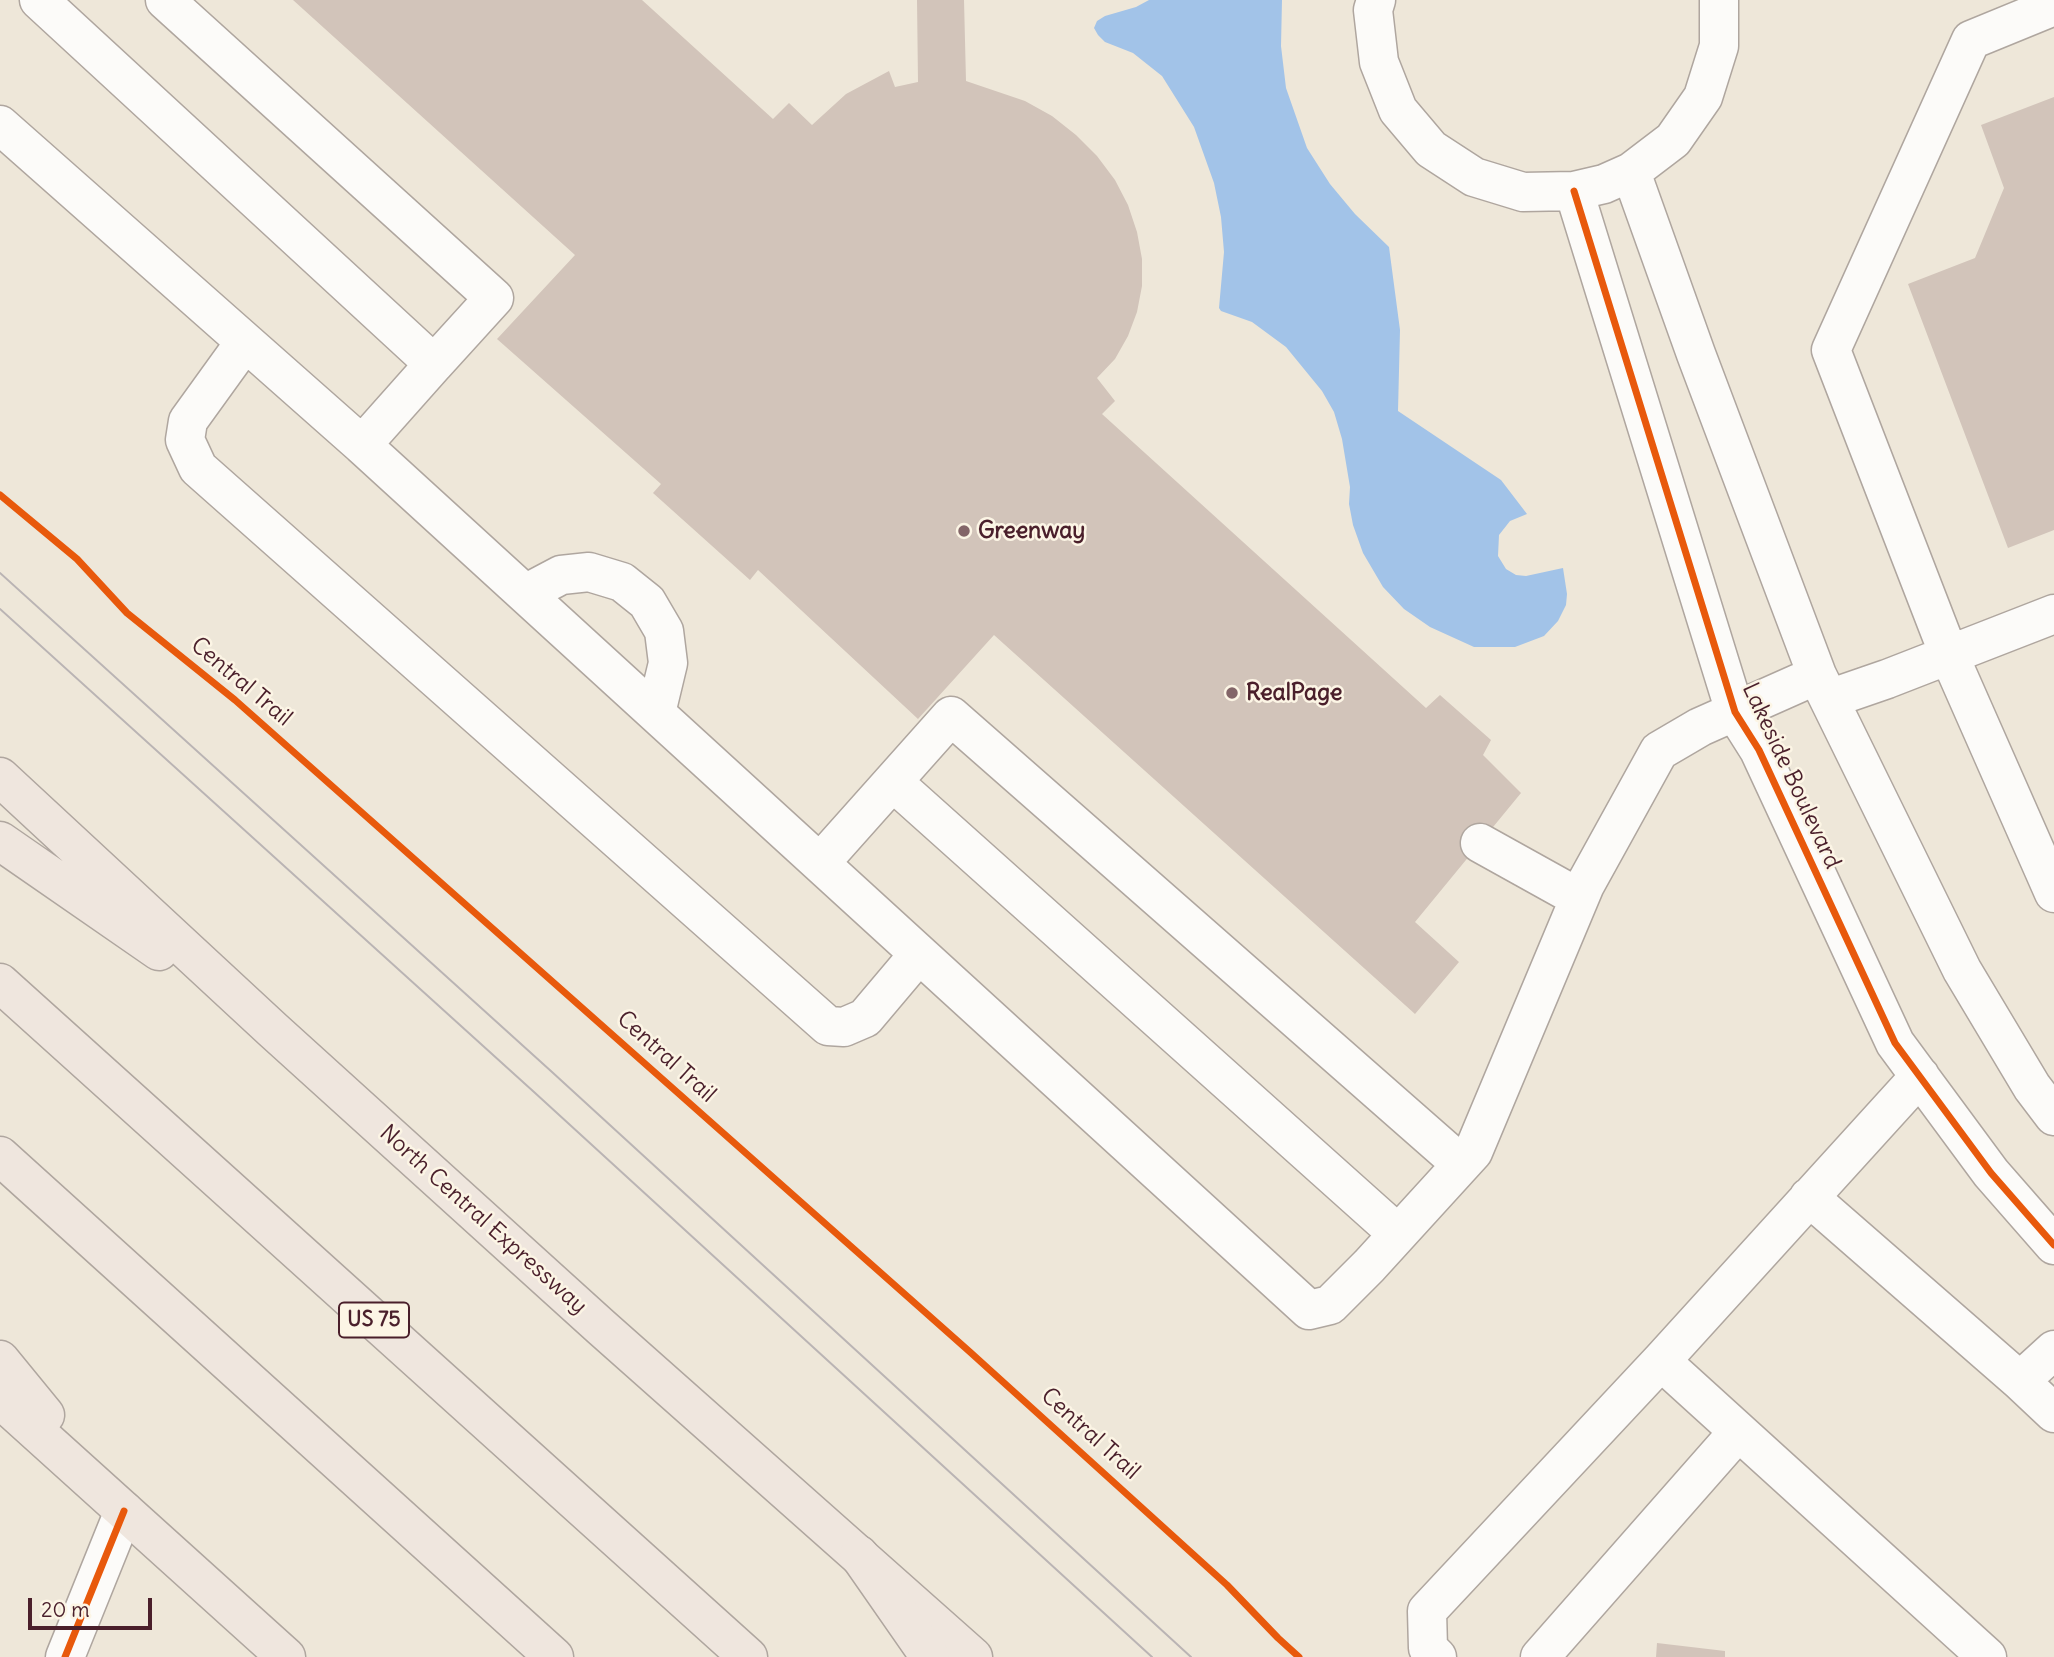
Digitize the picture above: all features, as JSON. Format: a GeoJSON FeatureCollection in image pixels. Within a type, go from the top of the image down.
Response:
{"type":"FeatureCollection","features":[{"type":"Feature","properties":{"kind":"main road","name":"North Central Expressway"},"geometry":{"type":"LineString","coordinates":[[0,776],[273,1030],[601,1327],[973,1657]]}},
{"type":"Feature","properties":{"kind":"main road"},"geometry":{"type":"LineString","coordinates":[[0,841],[273,1030]]}},
{"type":"Feature","properties":{"kind":"main road","name":"US 75"},"geometry":{"type":"LineString","coordinates":[[0,983],[748,1657]]}},
{"type":"Feature","properties":{"kind":"main road"},"geometry":{"type":"LineString","coordinates":[[0,1156],[554,1657]]}},
{"type":"Feature","properties":{"kind":"main road"},"geometry":{"type":"LineString","coordinates":[[0,1360],[124,1511]]}},
{"type":"Feature","properties":{"kind":"main road"},"geometry":{"type":"LineString","coordinates":[[0,1399],[124,1511],[269,1651]]}},
{"type":"Feature","properties":{"kind":"main road"},"geometry":{"type":"LineString","coordinates":[[859,1555],[930,1657]]}},
{"type":"Feature","properties":{"kind":"street"},"geometry":{"type":"LineString","coordinates":[[38,0],[435,364]]}},
{"type":"Feature","properties":{"kind":"street"},"geometry":{"type":"LineString","coordinates":[[165,0],[494,298],[362,445]]}},
{"type":"Feature","properties":{"kind":"street"},"geometry":{"type":"LineString","coordinates":[[1376,0],[1373,10],[1378,62],[1398,110],[1431,149],[1474,177],[1523,192],[1574,191],[1604,184],[1631,172],[1673,140],[1703,97],[1719,46],[1719,0]]}},
{"type":"Feature","properties":{"kind":"street"},"geometry":{"type":"LineString","coordinates":[[2054,6],[1972,40],[1830,350],[1949,655],[2054,892]]}},
{"type":"Feature","properties":{"kind":"street"},"geometry":{"type":"LineString","coordinates":[[0,125],[362,445],[1309,1310],[1330,1305],[1473,1152],[1585,885],[1659,751],[1700,727],[1735,712],[1949,655],[2053,616]]}},
{"type":"Feature","properties":{"kind":"street"},"geometry":{"type":"LineString","coordinates":[[1631,172],[1701,366],[1823,687],[1962,970],[2032,1087],[2054,1116]]}},
{"type":"Feature","properties":{"kind":"street","name":"Lakeside Boulevard"},"geometry":{"type":"LineString","coordinates":[[1574,191],[1735,712],[1759,750],[1895,1042],[1991,1173],[2054,1245]]}},
{"type":"Feature","properties":{"kind":"street"},"geometry":{"type":"LineString","coordinates":[[245,342],[188,421],[185,440],[198,468],[828,1026],[844,1027],[865,1018],[919,954]]}},
{"type":"Feature","properties":{"kind":"street"},"geometry":{"type":"LineString","coordinates":[[525,594],[561,576],[589,572],[622,582],[647,603],[664,631],[667,663],[656,713]]}},
{"type":"Feature","properties":{"kind":"street"},"geometry":{"type":"LineString","coordinates":[[820,863],[951,716],[1461,1164]]}},
{"type":"Feature","properties":{"kind":"street"},"geometry":{"type":"LineString","coordinates":[[893,782],[1398,1234]]}},
{"type":"Feature","properties":{"kind":"street"},"geometry":{"type":"LineString","coordinates":[[1480,843],[1580,898]]}},
{"type":"Feature","properties":{"kind":"street"},"geometry":{"type":"LineString","coordinates":[[1437,1657],[1428,1648],[1427,1611],[1661,1361],[1920,1076]]}},
{"type":"Feature","properties":{"kind":"street"},"geometry":{"type":"LineString","coordinates":[[1809,1197],[2054,1413]]}},
{"type":"Feature","properties":{"kind":"street"},"geometry":{"type":"LineString","coordinates":[[2020,1381],[2054,1350]]}},
{"type":"Feature","properties":{"kind":"street"},"geometry":{"type":"LineString","coordinates":[[1661,1361],[1987,1657]]}},
{"type":"Feature","properties":{"kind":"street"},"geometry":{"type":"LineString","coordinates":[[1540,1657],[1738,1432]]}},
{"type":"Feature","properties":{"kind":"street"},"geometry":{"type":"LineString","coordinates":[[65,1657],[124,1511]]}},
{"type":"Feature","properties":{"kind":"water"},"geometry":{"type":"Polygon","coordinates":[[[1149,0],[1282,0],[1281,46],[1286,88],[1307,148],[1330,184],[1355,214],[1389,247],[1400,330],[1398,411],[1501,480],[1527,514],[1510,521],[1499,535],[1498,556],[1506,569],[1516,575],[1526,576],[1563,568],[1566,605],[1558,621],[1544,636],[1515,647],[1474,647],[1430,627],[1404,609],[1383,587],[1363,553],[1353,525],[1342,439],[1334,412],[1322,391],[1286,347],[1252,322],[1219,308],[1224,252],[1221,217],[1214,183],[1194,127],[1162,76],[1133,53],[1105,42],[1094,28],[1097,21],[1105,16],[1136,7],[1149,0]]]}},
{"type":"Feature","properties":{"kind":"building","name":"Greenway"},"geometry":{"type":"Polygon","coordinates":[[[293,0],[642,0],[773,119],[789,103],[812,125],[846,94],[889,71],[895,87],[918,82],[917,0],[964,0],[966,81],[1025,101],[1052,116],[1076,135],[1097,156],[1115,180],[1128,205],[1137,232],[1142,259],[1142,286],[1137,312],[1115,359],[1097,378],[1115,401],[1102,414],[1426,708],[1440,695],[1491,740],[1483,755],[1521,793],[1415,922],[1459,962],[1415,1014],[994,635],[918,719],[758,570],[750,580],[653,493],[661,484],[497,339],[575,255],[293,0]]]}},
{"type":"Feature","properties":{"kind":"building"},"geometry":{"type":"Polygon","coordinates":[[[2054,97],[2054,530],[2008,548],[1908,284],[1975,258],[2004,188],[1981,125],[2054,97]]]}},
{"type":"Feature","properties":{"kind":"building"},"geometry":{"type":"Polygon","coordinates":[[[1657,1643],[1725,1651],[1725,1657],[1656,1657],[1657,1643]]]}},
{"type":"Feature","properties":{"kind":"tram line"},"geometry":{"type":"LineString","coordinates":[[0,573],[552,1072],[1191,1657]]}},
{"type":"Feature","properties":{"kind":"tram line"},"geometry":{"type":"LineString","coordinates":[[0,609],[1152,1657]]}},
{"type":"Feature","properties":{"kind":"cycle path"},"geometry":{"type":"LineString","coordinates":[[1574,191],[1735,712],[1759,750],[1895,1043],[1991,1173],[2054,1245]]}},
{"type":"Feature","properties":{"kind":"cycle path","name":"Central Trail"},"geometry":{"type":"LineString","coordinates":[[0,495],[77,559],[127,613],[235,700],[970,1352],[1227,1585],[1299,1657]]}},
{"type":"Feature","properties":{"kind":"cycle path"},"geometry":{"type":"LineString","coordinates":[[65,1657],[124,1511]]}},
{"type":"Feature","properties":{"kind":"place","name":"Greenway"},"geometry":{"type":"Point","coordinates":[964,531]}},
{"type":"Feature","properties":{"kind":"place","name":"RealPage"},"geometry":{"type":"Point","coordinates":[1232,693]}}]}
